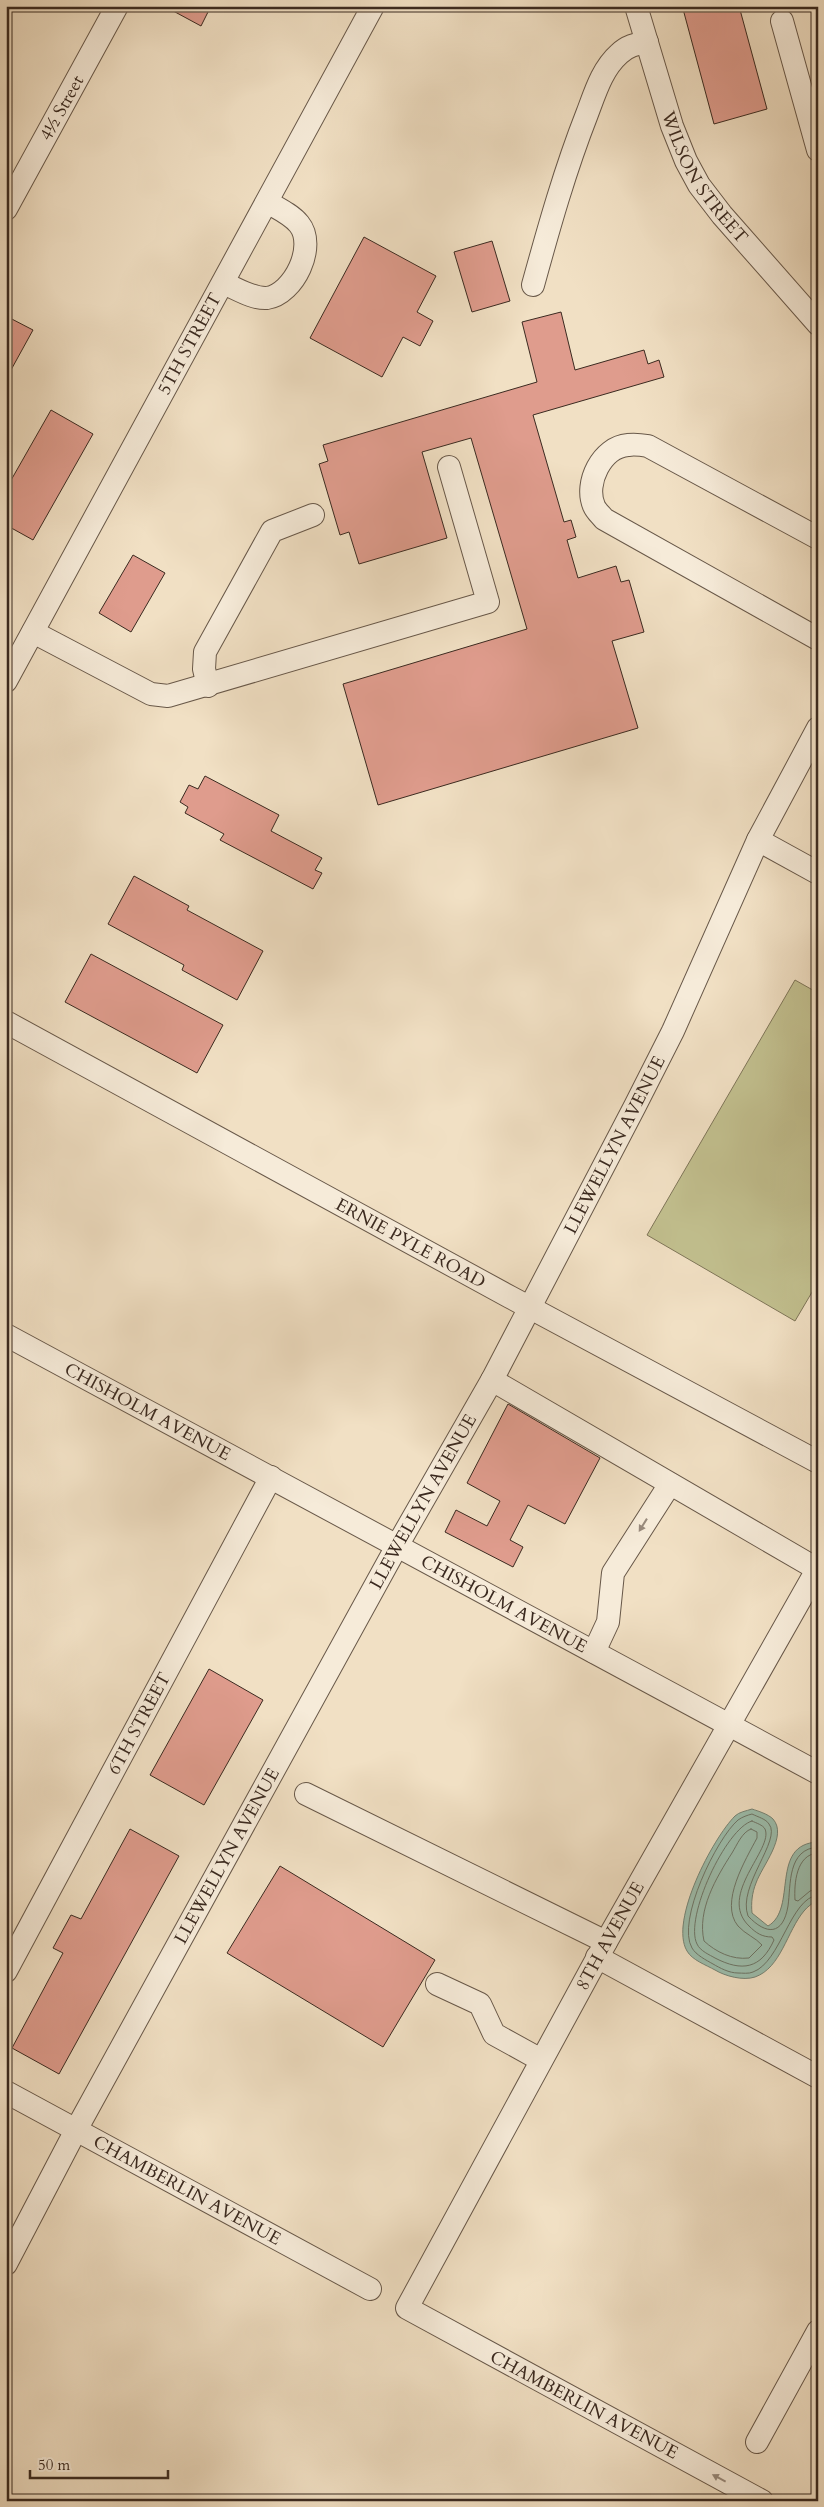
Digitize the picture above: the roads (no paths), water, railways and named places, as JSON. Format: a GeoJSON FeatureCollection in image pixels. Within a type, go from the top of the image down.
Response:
{"type":"FeatureCollection","features":[{"type":"Feature","properties":{"kind":"street","name":"4½ Street"},"geometry":{"type":"LineString","coordinates":[[6,209],[117,6]]}},
{"type":"Feature","properties":{"kind":"street","name":"5TH STREET"},"geometry":{"type":"LineString","coordinates":[[8,672],[33,632],[373,6]]}},
{"type":"Feature","properties":{"kind":"street","name":"WILSON STREET"},"geometry":{"type":"LineString","coordinates":[[636,6],[672,126],[699,185],[722,215],[817,321]]}},
{"type":"Feature","properties":{"kind":"street"},"geometry":{"type":"LineString","coordinates":[[782,22],[818,150]]}},
{"type":"Feature","properties":{"kind":"street"},"geometry":{"type":"LineString","coordinates":[[533,285],[566,168],[598,86],[610,64],[620,53],[632,44],[646,42]]}},
{"type":"Feature","properties":{"kind":"street"},"geometry":{"type":"LineString","coordinates":[[223,283],[254,297],[266,298],[280,293],[294,275],[304,256],[306,242],[303,231],[298,223],[267,202]]}},
{"type":"Feature","properties":{"kind":"street"},"geometry":{"type":"LineString","coordinates":[[818,538],[648,446],[627,444],[609,453],[598,468],[591,486],[594,506],[604,519],[818,640]]}},
{"type":"Feature","properties":{"kind":"street"},"geometry":{"type":"LineString","coordinates":[[33,632],[151,694],[168,696],[208,686],[488,602],[448,467]]}},
{"type":"Feature","properties":{"kind":"street"},"geometry":{"type":"LineString","coordinates":[[208,686],[204,669],[205,652],[272,531],[313,515]]}},
{"type":"Feature","properties":{"kind":"street","name":"LLEWELLYN AVENUE"},"geometry":{"type":"LineString","coordinates":[[6,2264],[76,2130],[397,1546],[492,1380],[673,1031],[758,840],[818,728]]}},
{"type":"Feature","properties":{"kind":"street"},"geometry":{"type":"LineString","coordinates":[[758,840],[818,873]]}},
{"type":"Feature","properties":{"kind":"street","name":"ERNIE PYLE ROAD"},"geometry":{"type":"LineString","coordinates":[[6,1022],[818,1462]]}},
{"type":"Feature","properties":{"kind":"street","name":"CHISHOLM AVENUE"},"geometry":{"type":"LineString","coordinates":[[6,1335],[818,1773]]}},
{"type":"Feature","properties":{"kind":"street"},"geometry":{"type":"LineString","coordinates":[[492,1380],[817,1569]]}},
{"type":"Feature","properties":{"kind":"street","name":"6TH STREET"},"geometry":{"type":"LineString","coordinates":[[6,1971],[271,1477]]}},
{"type":"Feature","properties":{"kind":"street"},"geometry":{"type":"LineString","coordinates":[[594,1652],[608,1622],[613,1573],[670,1484]]}},
{"type":"Feature","properties":{"kind":"street","name":"8TH AVENUE"},"geometry":{"type":"LineString","coordinates":[[407,2308],[601,1950],[817,1569]]}},
{"type":"Feature","properties":{"kind":"street"},"geometry":{"type":"LineString","coordinates":[[306,1794],[601,1950],[818,2077]]}},
{"type":"Feature","properties":{"kind":"street"},"geometry":{"type":"LineString","coordinates":[[437,1984],[480,2004],[494,2034],[542,2060]]}},
{"type":"Feature","properties":{"kind":"street","name":"CHAMBERLIN AVENUE"},"geometry":{"type":"LineString","coordinates":[[6,2092],[370,2288]]}},
{"type":"Feature","properties":{"kind":"street","name":"CHAMBERLIN AVENUE"},"geometry":{"type":"LineString","coordinates":[[407,2308],[762,2501]]}},
{"type":"Feature","properties":{"kind":"street"},"geometry":{"type":"LineString","coordinates":[[757,2442],[818,2331]]}},
{"type":"Feature","properties":{"kind":"water"},"geometry":{"type":"Polygon","coordinates":[[[752,1809],[766,1814],[773,1819],[777,1826],[778,1834],[755,1887],[752,1898],[752,1913],[768,1926],[777,1918],[782,1906],[789,1865],[794,1854],[803,1845],[818,1842],[818,1899],[798,1919],[771,1966],[755,1977],[745,1978],[724,1974],[696,1960],[687,1951],[683,1937],[688,1901],[705,1860],[735,1816],[752,1809]]]}}]}
